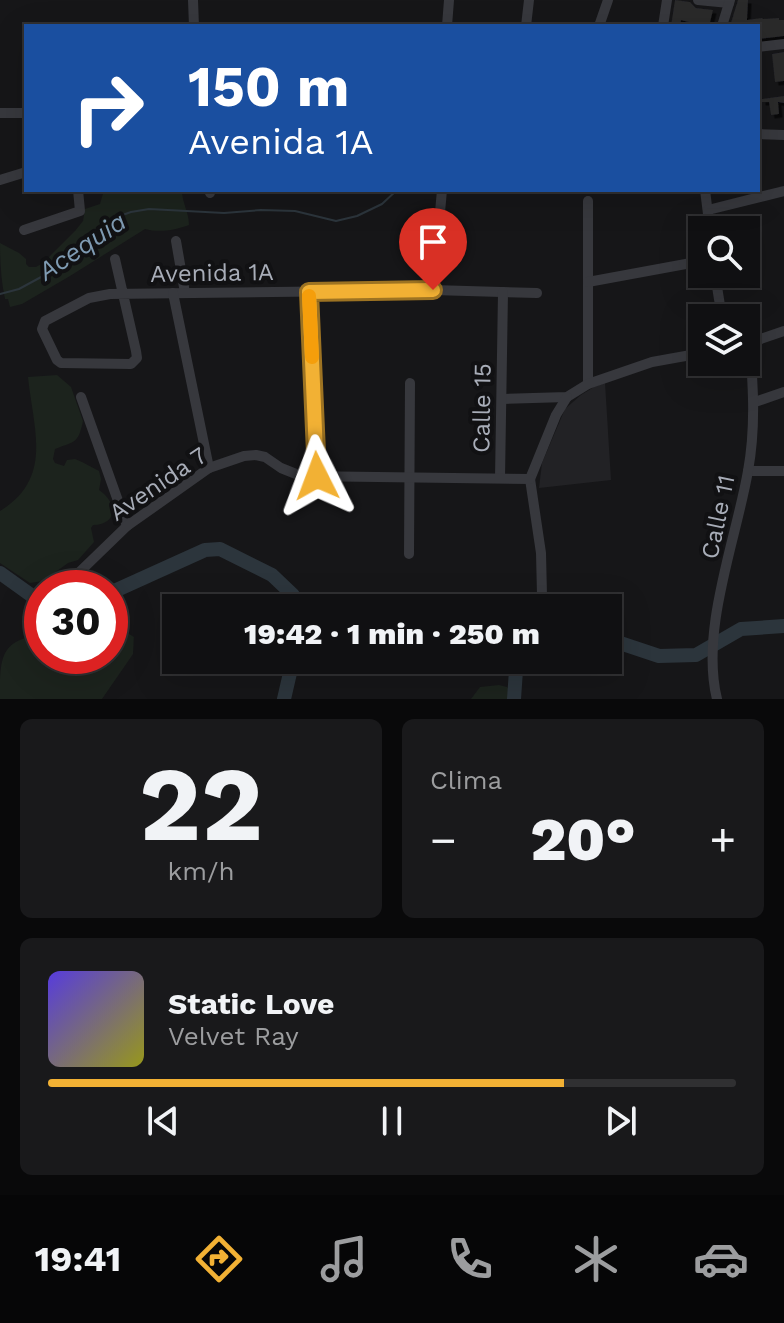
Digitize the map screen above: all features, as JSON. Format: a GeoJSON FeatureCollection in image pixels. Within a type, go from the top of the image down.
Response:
{"type":"FeatureCollection","features":[{"type":"Feature","properties":{"kind":"street"},"geometry":{"type":"LineString","coordinates":[[193,0],[194,24]]}},
{"type":"Feature","properties":{"kind":"street"},"geometry":{"type":"LineString","coordinates":[[447,24],[449,0]]}},
{"type":"Feature","properties":{"kind":"street"},"geometry":{"type":"LineString","coordinates":[[526,24],[529,0]]}},
{"type":"Feature","properties":{"kind":"street"},"geometry":{"type":"LineString","coordinates":[[600,24],[608,0]]}},
{"type":"Feature","properties":{"kind":"street"},"geometry":{"type":"LineString","coordinates":[[663,24],[667,0]]}},
{"type":"Feature","properties":{"kind":"street"},"geometry":{"type":"LineString","coordinates":[[698,0],[730,1],[723,24]]}},
{"type":"Feature","properties":{"kind":"street"},"geometry":{"type":"LineString","coordinates":[[760,47],[784,44]]}},
{"type":"Feature","properties":{"kind":"street"},"geometry":{"type":"LineString","coordinates":[[0,113],[24,113]]}},
{"type":"Feature","properties":{"kind":"street"},"geometry":{"type":"LineString","coordinates":[[760,134],[784,135]]}},
{"type":"Feature","properties":{"kind":"street"},"geometry":{"type":"LineString","coordinates":[[0,180],[24,173]]}},
{"type":"Feature","properties":{"kind":"street"},"geometry":{"type":"LineString","coordinates":[[708,210],[784,191]]}},
{"type":"Feature","properties":{"kind":"street"},"geometry":{"type":"LineString","coordinates":[[24,230],[80,211],[78,192]]}},
{"type":"Feature","properties":{"kind":"street"},"geometry":{"type":"LineString","coordinates":[[433,290],[442,192]]}},
{"type":"Feature","properties":{"kind":"street"},"geometry":{"type":"LineString","coordinates":[[705,192],[709,216]]}},
{"type":"Feature","properties":{"kind":"street"},"geometry":{"type":"LineString","coordinates":[[588,201],[588,384]]}},
{"type":"Feature","properties":{"kind":"street"},"geometry":{"type":"LineString","coordinates":[[176,241],[179,293],[209,468]]}},
{"type":"Feature","properties":{"kind":"street"},"geometry":{"type":"LineString","coordinates":[[115,259],[123,294]]}},
{"type":"Feature","properties":{"kind":"street"},"geometry":{"type":"LineString","coordinates":[[588,282],[688,264]]}},
{"type":"Feature","properties":{"kind":"street","name":"Avenida 1A"},"geometry":{"type":"LineString","coordinates":[[123,294],[137,358],[131,364],[61,363],[57,360],[42,329],[45,321],[89,298],[110,294],[433,290],[537,293]]}},
{"type":"Feature","properties":{"kind":"street"},"geometry":{"type":"LineString","coordinates":[[309,292],[317,476]]}},
{"type":"Feature","properties":{"kind":"street","name":"Calle 15"},"geometry":{"type":"LineString","coordinates":[[500,478],[503,292]]}},
{"type":"Feature","properties":{"kind":"street"},"geometry":{"type":"LineString","coordinates":[[760,339],[784,331]]}},
{"type":"Feature","properties":{"kind":"street"},"geometry":{"type":"LineString","coordinates":[[542,594],[541,553],[530,479],[556,415],[567,397],[588,384],[652,362],[688,356]]}},
{"type":"Feature","properties":{"kind":"street","name":"Calle 11"},"geometry":{"type":"LineString","coordinates":[[717,699],[712,661],[716,617],[754,433],[752,376]]}},
{"type":"Feature","properties":{"kind":"street"},"geometry":{"type":"LineString","coordinates":[[409,554],[410,383]]}},
{"type":"Feature","properties":{"kind":"street"},"geometry":{"type":"LineString","coordinates":[[755,402],[784,392]]}},
{"type":"Feature","properties":{"kind":"street"},"geometry":{"type":"LineString","coordinates":[[81,397],[127,526]]}},
{"type":"Feature","properties":{"kind":"street"},"geometry":{"type":"LineString","coordinates":[[503,399],[567,397]]}},
{"type":"Feature","properties":{"kind":"street","name":"Avenida 7"},"geometry":{"type":"LineString","coordinates":[[82,570],[127,526],[209,468],[244,456],[265,457],[301,476],[530,479]]}},
{"type":"Feature","properties":{"kind":"street"},"geometry":{"type":"LineString","coordinates":[[748,471],[784,471]]}},
{"type":"Feature","properties":{"kind":"shaded area"},"geometry":{"type":"Polygon","coordinates":[[[103,192],[182,192],[189,225],[156,231],[145,229],[22,304],[10,307],[8,299],[5,299],[0,243],[19,253],[29,267],[36,267],[75,231],[83,221],[85,209],[100,204],[103,192]]]}},
{"type":"Feature","properties":{"kind":"shaded area"},"geometry":{"type":"Polygon","coordinates":[[[57,375],[71,387],[83,421],[77,438],[55,449],[53,459],[64,466],[67,460],[75,459],[99,471],[99,490],[109,500],[112,512],[107,521],[93,525],[94,542],[78,560],[58,570],[24,570],[24,579],[0,563],[0,511],[17,498],[34,468],[36,433],[28,377],[57,375]]]}},
{"type":"Feature","properties":{"kind":"shaded area"},"geometry":{"type":"Polygon","coordinates":[[[605,383],[611,480],[539,488],[542,463],[565,409],[581,395],[605,383]]]}},
{"type":"Feature","properties":{"kind":"shaded area"},"geometry":{"type":"Polygon","coordinates":[[[128,634],[134,637],[133,654],[128,661],[128,634]]]}},
{"type":"Feature","properties":{"kind":"shaded area"},"geometry":{"type":"Polygon","coordinates":[[[24,639],[24,674],[119,674],[102,699],[0,699],[2,661],[10,646],[24,639]]]}},
{"type":"Feature","properties":{"kind":"shaded area"},"geometry":{"type":"Polygon","coordinates":[[[480,687],[507,687],[517,699],[471,699],[480,687]]]}},
{"type":"Feature","properties":{"kind":"building"},"geometry":{"type":"Polygon","coordinates":[[[675,0],[713,10],[710,24],[681,20],[680,24],[671,24],[675,0]]]}},
{"type":"Feature","properties":{"kind":"building"},"geometry":{"type":"Polygon","coordinates":[[[738,0],[748,0],[747,20],[784,20],[784,36],[760,39],[760,24],[731,24],[738,0]]]}},
{"type":"Feature","properties":{"kind":"building"},"geometry":{"type":"Polygon","coordinates":[[[784,52],[784,81],[775,82],[772,54],[784,52]]]}},
{"type":"Feature","properties":{"kind":"building"},"geometry":{"type":"Polygon","coordinates":[[[784,96],[784,103],[778,102],[779,114],[771,115],[769,102],[762,102],[762,99],[784,96]]]}},
{"type":"Feature","properties":{"kind":"waterway","name":"Acequia"},"geometry":{"type":"LineString","coordinates":[[0,294],[19,289],[54,270],[92,244],[114,218],[131,212],[149,209],[224,213],[295,211],[336,221],[357,216],[382,204],[395,192]]}},
{"type":"Feature","properties":{"kind":"waterway"},"geometry":{"type":"LineString","coordinates":[[128,585],[205,550],[220,549],[272,575],[292,594]]}},
{"type":"Feature","properties":{"kind":"waterway"},"geometry":{"type":"LineString","coordinates":[[0,573],[24,590]]}},
{"type":"Feature","properties":{"kind":"waterway"},"geometry":{"type":"LineString","coordinates":[[622,644],[659,656],[696,655],[741,629],[784,626]]}},
{"type":"Feature","properties":{"kind":"waterway"},"geometry":{"type":"LineString","coordinates":[[284,699],[290,674]]}},
{"type":"Feature","properties":{"kind":"waterway"},"geometry":{"type":"LineString","coordinates":[[514,699],[516,674]]}},
{"type":"Feature","properties":{"kind":"slow traffic"},"geometry":{"type":"LineString","coordinates":[[309,296],[312,357]]}},
{"type":"Feature","properties":{"kind":"route"},"geometry":{"type":"LineString","coordinates":[[317,476],[309,292],[433,290]]}}]}
